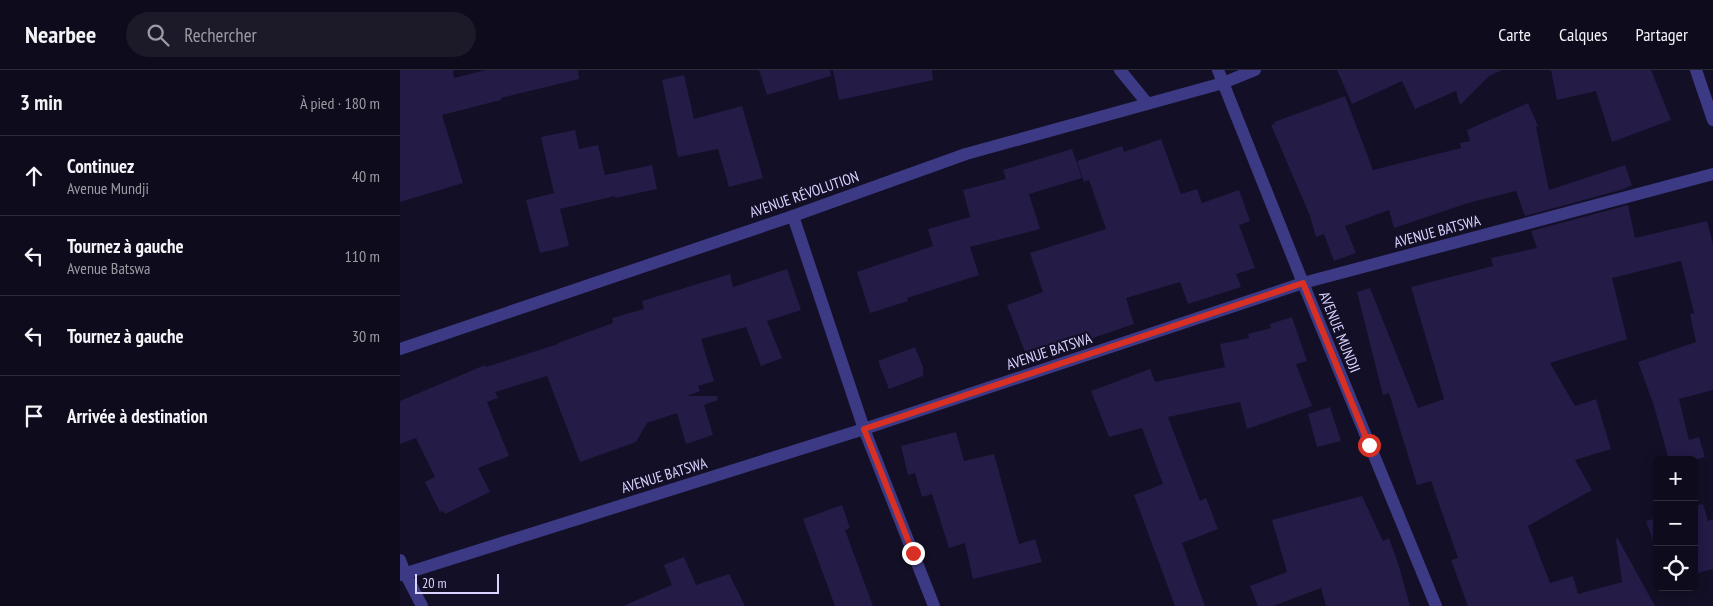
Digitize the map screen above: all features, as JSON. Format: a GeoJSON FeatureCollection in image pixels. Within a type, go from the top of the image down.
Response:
{"type":"FeatureCollection","features":[{"type":"Feature","properties":{"kind":"street"},"geometry":{"type":"LineString","coordinates":[[1120,70],[1147,103]]}},
{"type":"Feature","properties":{"kind":"street","name":"AVENUE MUNDJI"},"geometry":{"type":"LineString","coordinates":[[1218,70],[1303,283],[1436,606]]}},
{"type":"Feature","properties":{"kind":"street","name":"AVENUE RÉVOLUTION"},"geometry":{"type":"LineString","coordinates":[[400,349],[793,216],[966,154],[1223,83],[1255,70]]}},
{"type":"Feature","properties":{"kind":"street"},"geometry":{"type":"LineString","coordinates":[[1696,70],[1713,120]]}},
{"type":"Feature","properties":{"kind":"street","name":"AVENUE BATSWA"},"geometry":{"type":"LineString","coordinates":[[402,574],[864,429],[1303,283],[1713,174]]}},
{"type":"Feature","properties":{"kind":"street"},"geometry":{"type":"LineString","coordinates":[[793,216],[864,429],[934,606]]}},
{"type":"Feature","properties":{"kind":"street"},"geometry":{"type":"LineString","coordinates":[[400,560],[402,574],[422,606]]}},
{"type":"Feature","properties":{"kind":"building"},"geometry":{"type":"Polygon","coordinates":[[[400,70],[453,70],[454,78],[486,70],[578,70],[579,79],[442,115],[463,183],[400,202],[400,70]]]}},
{"type":"Feature","properties":{"kind":"building"},"geometry":{"type":"Polygon","coordinates":[[[759,70],[830,70],[831,76],[767,95],[759,70]]]}},
{"type":"Feature","properties":{"kind":"building"},"geometry":{"type":"Polygon","coordinates":[[[833,70],[932,70],[933,80],[839,100],[833,70]]]}},
{"type":"Feature","properties":{"kind":"building"},"geometry":{"type":"Polygon","coordinates":[[[1337,70],[1502,70],[1489,76],[1460,105],[1456,91],[1415,109],[1402,81],[1352,104],[1337,70]]]}},
{"type":"Feature","properties":{"kind":"building"},"geometry":{"type":"Polygon","coordinates":[[[1551,70],[1651,70],[1671,120],[1612,142],[1596,91],[1557,100],[1551,70]]]}},
{"type":"Feature","properties":{"kind":"building"},"geometry":{"type":"Polygon","coordinates":[[[684,75],[694,119],[742,106],[763,178],[729,187],[718,149],[678,157],[662,80],[684,75]]]}},
{"type":"Feature","properties":{"kind":"building"},"geometry":{"type":"Polygon","coordinates":[[[1345,96],[1373,170],[1461,148],[1460,143],[1470,141],[1467,130],[1528,103],[1538,126],[1536,127],[1549,190],[1625,165],[1632,185],[1624,189],[1525,216],[1516,191],[1468,203],[1394,228],[1389,210],[1345,226],[1356,253],[1334,261],[1324,234],[1316,237],[1310,216],[1271,125],[1275,124],[1274,122],[1345,96]]]}},
{"type":"Feature","properties":{"kind":"building"},"geometry":{"type":"Polygon","coordinates":[[[575,130],[579,149],[598,145],[605,175],[652,165],[657,189],[615,198],[615,196],[560,209],[569,246],[540,253],[526,200],[554,193],[541,137],[575,130]]]}},
{"type":"Feature","properties":{"kind":"building"},"geometry":{"type":"Polygon","coordinates":[[[1161,139],[1181,194],[1197,189],[1202,203],[1239,190],[1250,221],[1239,225],[1255,268],[1236,274],[1241,287],[1188,304],[1180,282],[1126,298],[1134,324],[1090,339],[1092,345],[1065,353],[1063,344],[1026,355],[1007,305],[1043,292],[1030,253],[1106,229],[1089,180],[1084,182],[1077,161],[1122,146],[1124,152],[1161,139]]]}},
{"type":"Feature","properties":{"kind":"building"},"geometry":{"type":"Polygon","coordinates":[[[1072,149],[1082,178],[1029,194],[1040,229],[970,247],[979,275],[907,298],[908,301],[870,313],[857,272],[933,246],[928,229],[970,217],[963,190],[1006,179],[1003,170],[1072,149]]]}},
{"type":"Feature","properties":{"kind":"building"},"geometry":{"type":"Polygon","coordinates":[[[1628,205],[1635,238],[1707,221],[1713,244],[1713,390],[1679,399],[1689,440],[1699,437],[1705,457],[1698,459],[1698,456],[1668,456],[1654,406],[1638,362],[1696,342],[1690,314],[1694,313],[1681,261],[1612,278],[1627,339],[1550,363],[1575,406],[1596,399],[1611,449],[1575,460],[1592,490],[1528,526],[1550,583],[1573,576],[1578,594],[1622,582],[1616,539],[1618,539],[1655,606],[1468,606],[1451,560],[1458,558],[1431,481],[1417,485],[1389,393],[1383,395],[1357,292],[1370,288],[1418,408],[1444,399],[1411,287],[1493,266],[1491,258],[1537,248],[1531,231],[1628,205]]]}},
{"type":"Feature","properties":{"kind":"building"},"geometry":{"type":"Polygon","coordinates":[[[787,269],[801,310],[767,321],[782,358],[761,366],[746,327],[701,339],[714,381],[698,386],[700,391],[687,396],[717,396],[718,400],[704,405],[713,435],[686,444],[677,413],[647,423],[636,442],[580,462],[547,376],[495,392],[498,398],[487,402],[509,456],[478,468],[490,492],[445,514],[443,511],[440,512],[425,482],[435,477],[416,438],[400,444],[400,401],[485,365],[486,367],[558,344],[613,323],[612,318],[644,309],[642,301],[730,274],[733,287],[787,269]]]}},
{"type":"Feature","properties":{"kind":"building"},"geometry":{"type":"Polygon","coordinates":[[[1292,317],[1307,361],[1296,364],[1312,406],[1247,429],[1240,402],[1168,417],[1200,501],[1206,498],[1218,529],[1182,543],[1205,606],[1175,606],[1134,495],[1163,484],[1142,428],[1109,437],[1091,391],[1150,369],[1155,382],[1225,367],[1220,344],[1249,338],[1248,334],[1271,328],[1270,324],[1292,317]]]}},
{"type":"Feature","properties":{"kind":"building"},"geometry":{"type":"Polygon","coordinates":[[[915,347],[923,367],[923,376],[889,389],[878,361],[915,347]]]}},
{"type":"Feature","properties":{"kind":"building"},"geometry":{"type":"Polygon","coordinates":[[[1330,407],[1341,441],[1317,447],[1308,414],[1330,407]]]}},
{"type":"Feature","properties":{"kind":"building"},"geometry":{"type":"Polygon","coordinates":[[[956,432],[964,461],[994,454],[1019,544],[1035,539],[1042,562],[973,579],[965,543],[949,548],[932,494],[922,497],[915,473],[908,475],[901,446],[956,432]]]}},
{"type":"Feature","properties":{"kind":"building"},"geometry":{"type":"Polygon","coordinates":[[[1362,496],[1383,541],[1389,538],[1410,606],[1326,606],[1321,588],[1273,606],[1258,606],[1250,586],[1287,572],[1272,520],[1362,496]]]}},
{"type":"Feature","properties":{"kind":"building"},"geometry":{"type":"Polygon","coordinates":[[[1703,504],[1708,521],[1713,519],[1713,569],[1698,573],[1698,546],[1698,505],[1703,504]]]}},
{"type":"Feature","properties":{"kind":"building"},"geometry":{"type":"Polygon","coordinates":[[[842,505],[850,528],[845,530],[873,606],[835,606],[803,519],[842,505]]]}},
{"type":"Feature","properties":{"kind":"building"},"geometry":{"type":"Polygon","coordinates":[[[1653,519],[1653,541],[1646,521],[1653,519]]]}},
{"type":"Feature","properties":{"kind":"building"},"geometry":{"type":"Polygon","coordinates":[[[684,557],[696,585],[729,574],[745,606],[623,606],[672,585],[664,565],[684,557]]]}},
{"type":"Feature","properties":{"kind":"route"},"geometry":{"type":"LineString","coordinates":[[913,553],[864,429],[1303,283],[1369,445]]}}]}
